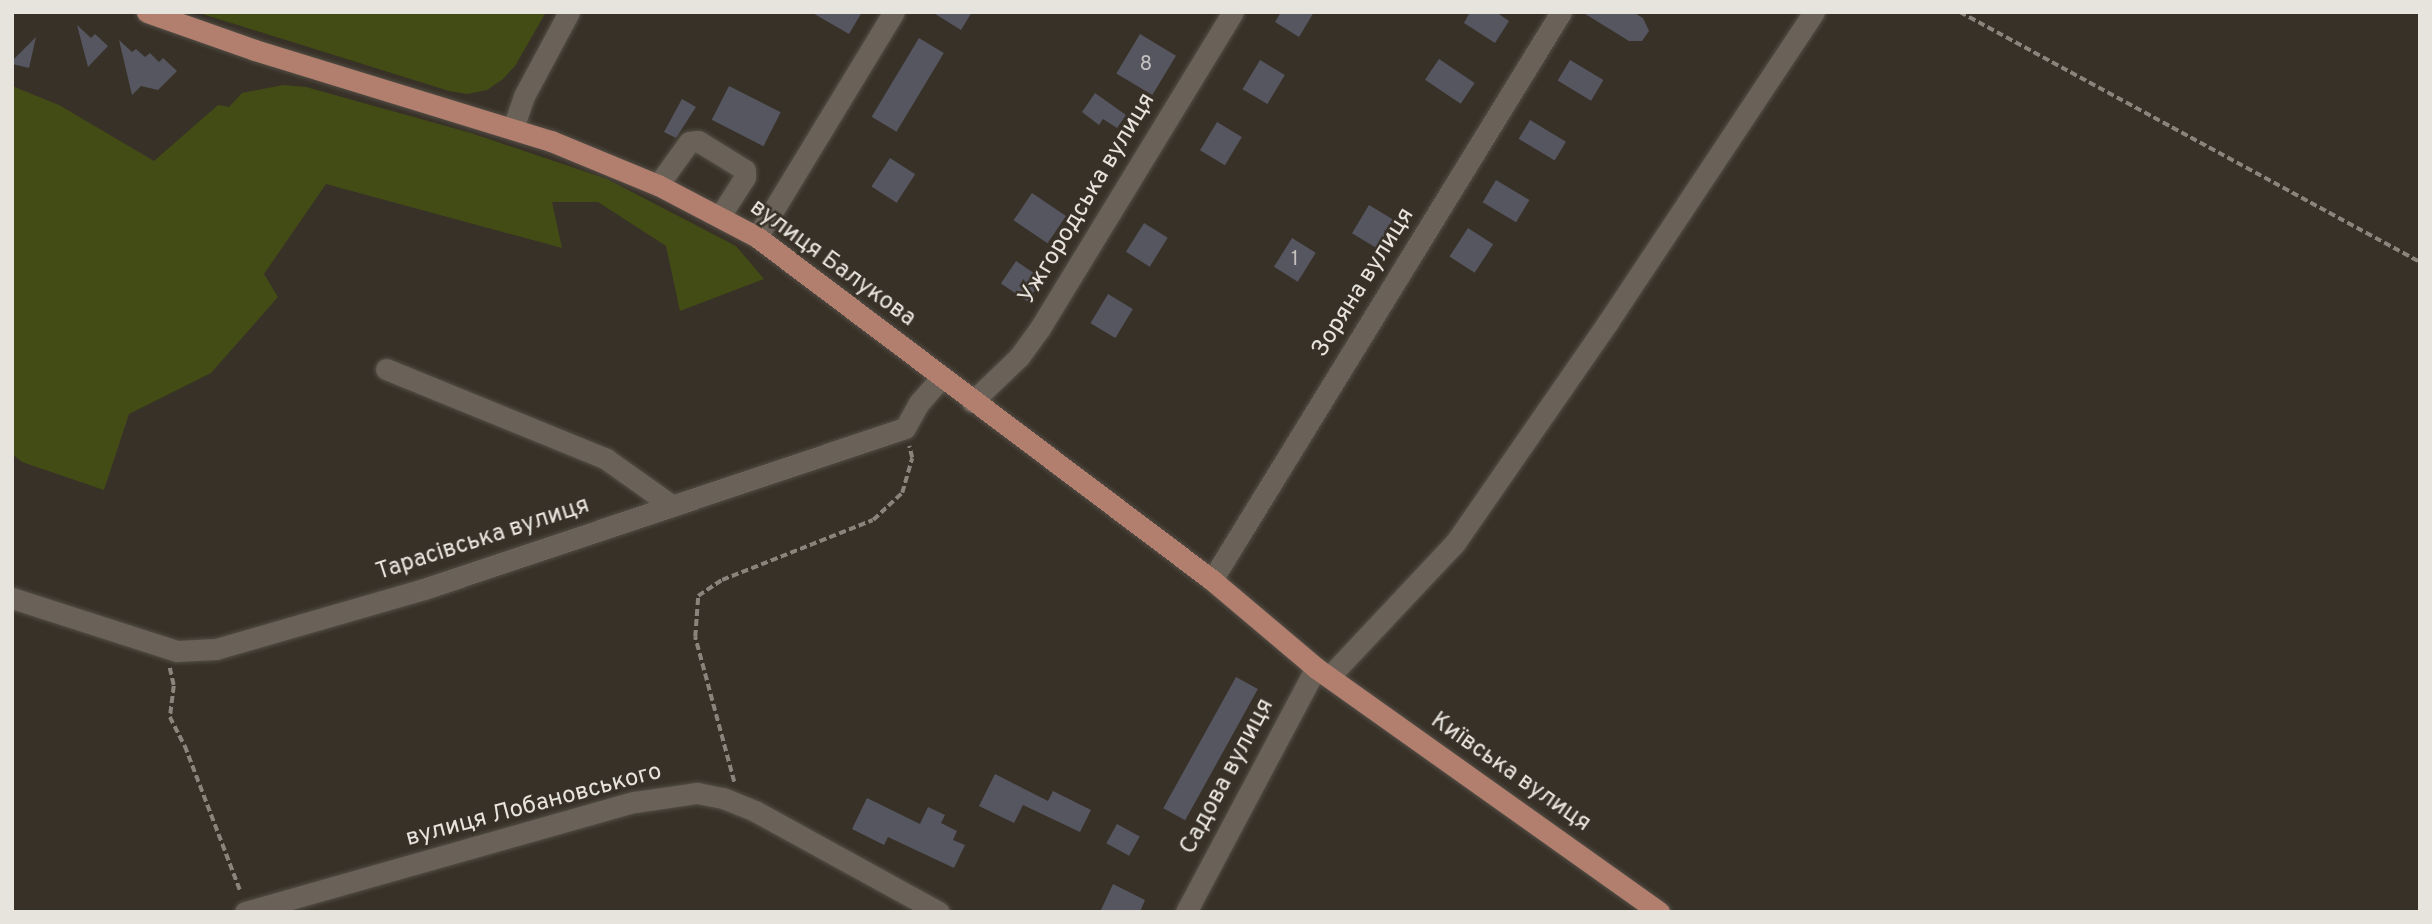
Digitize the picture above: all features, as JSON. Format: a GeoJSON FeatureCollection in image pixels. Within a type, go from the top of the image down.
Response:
{"type":"FeatureCollection","features":[{"type":"Feature","properties":{"kind":"main road","name":"вулиця Балукова"},"geometry":{"type":"LineString","coordinates":[[147,12],[255,50],[513,128],[601,160],[720,216],[757,237],[972,402],[1212,580],[1323,672]]}},
{"type":"Feature","properties":{"kind":"main road","name":"Київська вулиця"},"geometry":{"type":"LineString","coordinates":[[1323,672],[1660,912]]}},
{"type":"Feature","properties":{"kind":"street"},"geometry":{"type":"LineString","coordinates":[[513,128],[524,96],[569,12]]}},
{"type":"Feature","properties":{"kind":"street"},"geometry":{"type":"LineString","coordinates":[[757,237],[894,12]]}},
{"type":"Feature","properties":{"kind":"street","name":"Ужгородська вулиця"},"geometry":{"type":"LineString","coordinates":[[972,402],[1019,357],[1040,328],[1233,12]]}},
{"type":"Feature","properties":{"kind":"street","name":"Зоряна вулиця"},"geometry":{"type":"LineString","coordinates":[[1212,580],[1561,12]]}},
{"type":"Feature","properties":{"kind":"street","name":"Садова вулиця"},"geometry":{"type":"LineString","coordinates":[[1186,912],[1323,672],[1455,543],[1608,322],[1814,12]]}},
{"type":"Feature","properties":{"kind":"street"},"geometry":{"type":"LineString","coordinates":[[657,185],[689,142],[698,141],[745,170],[745,177],[720,216]]}},
{"type":"Feature","properties":{"kind":"street"},"geometry":{"type":"LineString","coordinates":[[386,369],[606,459],[671,505]]}},
{"type":"Feature","properties":{"kind":"street"},"geometry":{"type":"LineString","coordinates":[[905,428],[919,403],[942,377]]}},
{"type":"Feature","properties":{"kind":"street","name":"Тарасівська вулиця"},"geometry":{"type":"LineString","coordinates":[[12,598],[177,651],[216,649],[424,590],[905,428]]}},
{"type":"Feature","properties":{"kind":"street","name":"вулиця Лобановського"},"geometry":{"type":"LineString","coordinates":[[250,911],[635,802],[696,793],[740,805],[939,912]]}},
{"type":"Feature","properties":{"kind":"path"},"geometry":{"type":"LineString","coordinates":[[1960,12],[2420,262]]}},
{"type":"Feature","properties":{"kind":"path"},"geometry":{"type":"LineString","coordinates":[[740,805],[695,637],[698,596],[722,580],[873,520],[902,492],[912,458],[905,428]]}},
{"type":"Feature","properties":{"kind":"path"},"geometry":{"type":"LineString","coordinates":[[165,647],[174,686],[170,717],[185,746],[235,886],[250,911]]}},
{"type":"Feature","properties":{"kind":"green space"},"geometry":{"type":"Polygon","coordinates":[[[196,12],[546,12],[515,66],[503,79],[487,90],[467,94],[449,91],[196,12]]]}},
{"type":"Feature","properties":{"kind":"green space"},"geometry":{"type":"Polygon","coordinates":[[[283,85],[306,87],[471,133],[607,179],[736,246],[764,279],[680,311],[666,246],[598,202],[552,202],[562,248],[326,184],[264,274],[278,297],[211,373],[129,414],[104,490],[22,462],[12,454],[12,86],[59,105],[154,161],[218,105],[229,107],[242,93],[283,85]]]}},
{"type":"Feature","properties":{"kind":"building"},"geometry":{"type":"Polygon","coordinates":[[[811,12],[862,12],[849,34],[811,12]]]}},
{"type":"Feature","properties":{"kind":"building"},"geometry":{"type":"Polygon","coordinates":[[[932,12],[972,12],[961,30],[932,12]]]}},
{"type":"Feature","properties":{"kind":"building"},"geometry":{"type":"Polygon","coordinates":[[[1281,12],[1314,12],[1299,37],[1275,22],[1281,12]]]}},
{"type":"Feature","properties":{"kind":"building"},"geometry":{"type":"Polygon","coordinates":[[[1470,12],[1496,12],[1509,21],[1495,43],[1464,23],[1470,12]]]}},
{"type":"Feature","properties":{"kind":"building"},"geometry":{"type":"Polygon","coordinates":[[[1582,12],[1633,12],[1643,18],[1649,31],[1642,41],[1629,41],[1582,12]]]}},
{"type":"Feature","properties":{"kind":"building"},"geometry":{"type":"Polygon","coordinates":[[[77,25],[91,38],[95,34],[108,46],[88,67],[77,25]]]}},
{"type":"Feature","properties":{"kind":"building"},"geometry":{"type":"Polygon","coordinates":[[[1140,34],[1176,56],[1152,95],[1116,73],[1140,34]]]}},
{"type":"Feature","properties":{"kind":"building"},"geometry":{"type":"Polygon","coordinates":[[[36,37],[29,68],[12,64],[12,61],[36,37]]]}},
{"type":"Feature","properties":{"kind":"building"},"geometry":{"type":"Polygon","coordinates":[[[919,38],[944,53],[896,132],[872,117],[919,38]]]}},
{"type":"Feature","properties":{"kind":"building"},"geometry":{"type":"Polygon","coordinates":[[[119,40],[132,52],[136,49],[145,57],[150,53],[159,62],[163,58],[177,71],[158,90],[141,86],[132,95],[119,40]]]}},
{"type":"Feature","properties":{"kind":"building"},"geometry":{"type":"Polygon","coordinates":[[[1439,59],[1475,83],[1461,104],[1425,80],[1439,59]]]}},
{"type":"Feature","properties":{"kind":"building"},"geometry":{"type":"Polygon","coordinates":[[[1260,60],[1285,75],[1267,104],[1242,89],[1260,60]]]}},
{"type":"Feature","properties":{"kind":"building"},"geometry":{"type":"Polygon","coordinates":[[[1570,60],[1603,80],[1591,101],[1558,81],[1570,60]]]}},
{"type":"Feature","properties":{"kind":"building"},"geometry":{"type":"Polygon","coordinates":[[[729,86],[781,112],[763,146],[712,120],[729,86]]]}},
{"type":"Feature","properties":{"kind":"building"},"geometry":{"type":"Polygon","coordinates":[[[1095,93],[1126,115],[1117,128],[1103,119],[1099,125],[1082,112],[1095,93]]]}},
{"type":"Feature","properties":{"kind":"building"},"geometry":{"type":"Polygon","coordinates":[[[682,99],[696,107],[676,138],[664,132],[682,99]]]}},
{"type":"Feature","properties":{"kind":"building"},"geometry":{"type":"Polygon","coordinates":[[[1530,120],[1566,142],[1555,160],[1519,139],[1530,120]]]}},
{"type":"Feature","properties":{"kind":"building"},"geometry":{"type":"Polygon","coordinates":[[[1217,122],[1242,137],[1225,165],[1200,150],[1217,122]]]}},
{"type":"Feature","properties":{"kind":"building"},"geometry":{"type":"Polygon","coordinates":[[[890,158],[915,174],[897,203],[871,187],[890,158]]]}},
{"type":"Feature","properties":{"kind":"building"},"geometry":{"type":"Polygon","coordinates":[[[1496,180],[1529,200],[1516,222],[1483,202],[1496,180]]]}},
{"type":"Feature","properties":{"kind":"building"},"geometry":{"type":"Polygon","coordinates":[[[1032,193],[1066,216],[1048,243],[1014,220],[1032,193]]]}},
{"type":"Feature","properties":{"kind":"building"},"geometry":{"type":"Polygon","coordinates":[[[1369,205],[1394,220],[1377,248],[1352,233],[1369,205]]]}},
{"type":"Feature","properties":{"kind":"building"},"geometry":{"type":"Polygon","coordinates":[[[1144,223],[1168,238],[1150,267],[1126,252],[1144,223]]]}},
{"type":"Feature","properties":{"kind":"building"},"geometry":{"type":"Polygon","coordinates":[[[1468,228],[1493,244],[1475,273],[1449,257],[1468,228]]]}},
{"type":"Feature","properties":{"kind":"building"},"geometry":{"type":"Polygon","coordinates":[[[1292,238],[1316,253],[1298,282],[1274,267],[1292,238]]]}},
{"type":"Feature","properties":{"kind":"building"},"geometry":{"type":"Polygon","coordinates":[[[1016,261],[1043,279],[1027,301],[1001,283],[1016,261]]]}},
{"type":"Feature","properties":{"kind":"building"},"geometry":{"type":"Polygon","coordinates":[[[1108,294],[1133,309],[1115,338],[1090,323],[1108,294]]]}},
{"type":"Feature","properties":{"kind":"building"},"geometry":{"type":"Polygon","coordinates":[[[1236,677],[1258,689],[1185,820],[1163,808],[1236,677]]]}},
{"type":"Feature","properties":{"kind":"building"},"geometry":{"type":"Polygon","coordinates":[[[995,774],[1048,801],[1053,791],[1091,810],[1080,832],[1023,805],[1014,823],[979,806],[995,774]]]}},
{"type":"Feature","properties":{"kind":"building"},"geometry":{"type":"Polygon","coordinates":[[[867,798],[920,824],[928,807],[945,815],[941,823],[957,831],[953,840],[965,845],[954,868],[888,837],[884,845],[852,829],[867,798]]]}},
{"type":"Feature","properties":{"kind":"building"},"geometry":{"type":"Polygon","coordinates":[[[1117,824],[1140,837],[1129,856],[1106,843],[1117,824]]]}},
{"type":"Feature","properties":{"kind":"building"},"geometry":{"type":"Polygon","coordinates":[[[1113,884],[1145,900],[1140,912],[1100,912],[1113,884]]]}}]}
